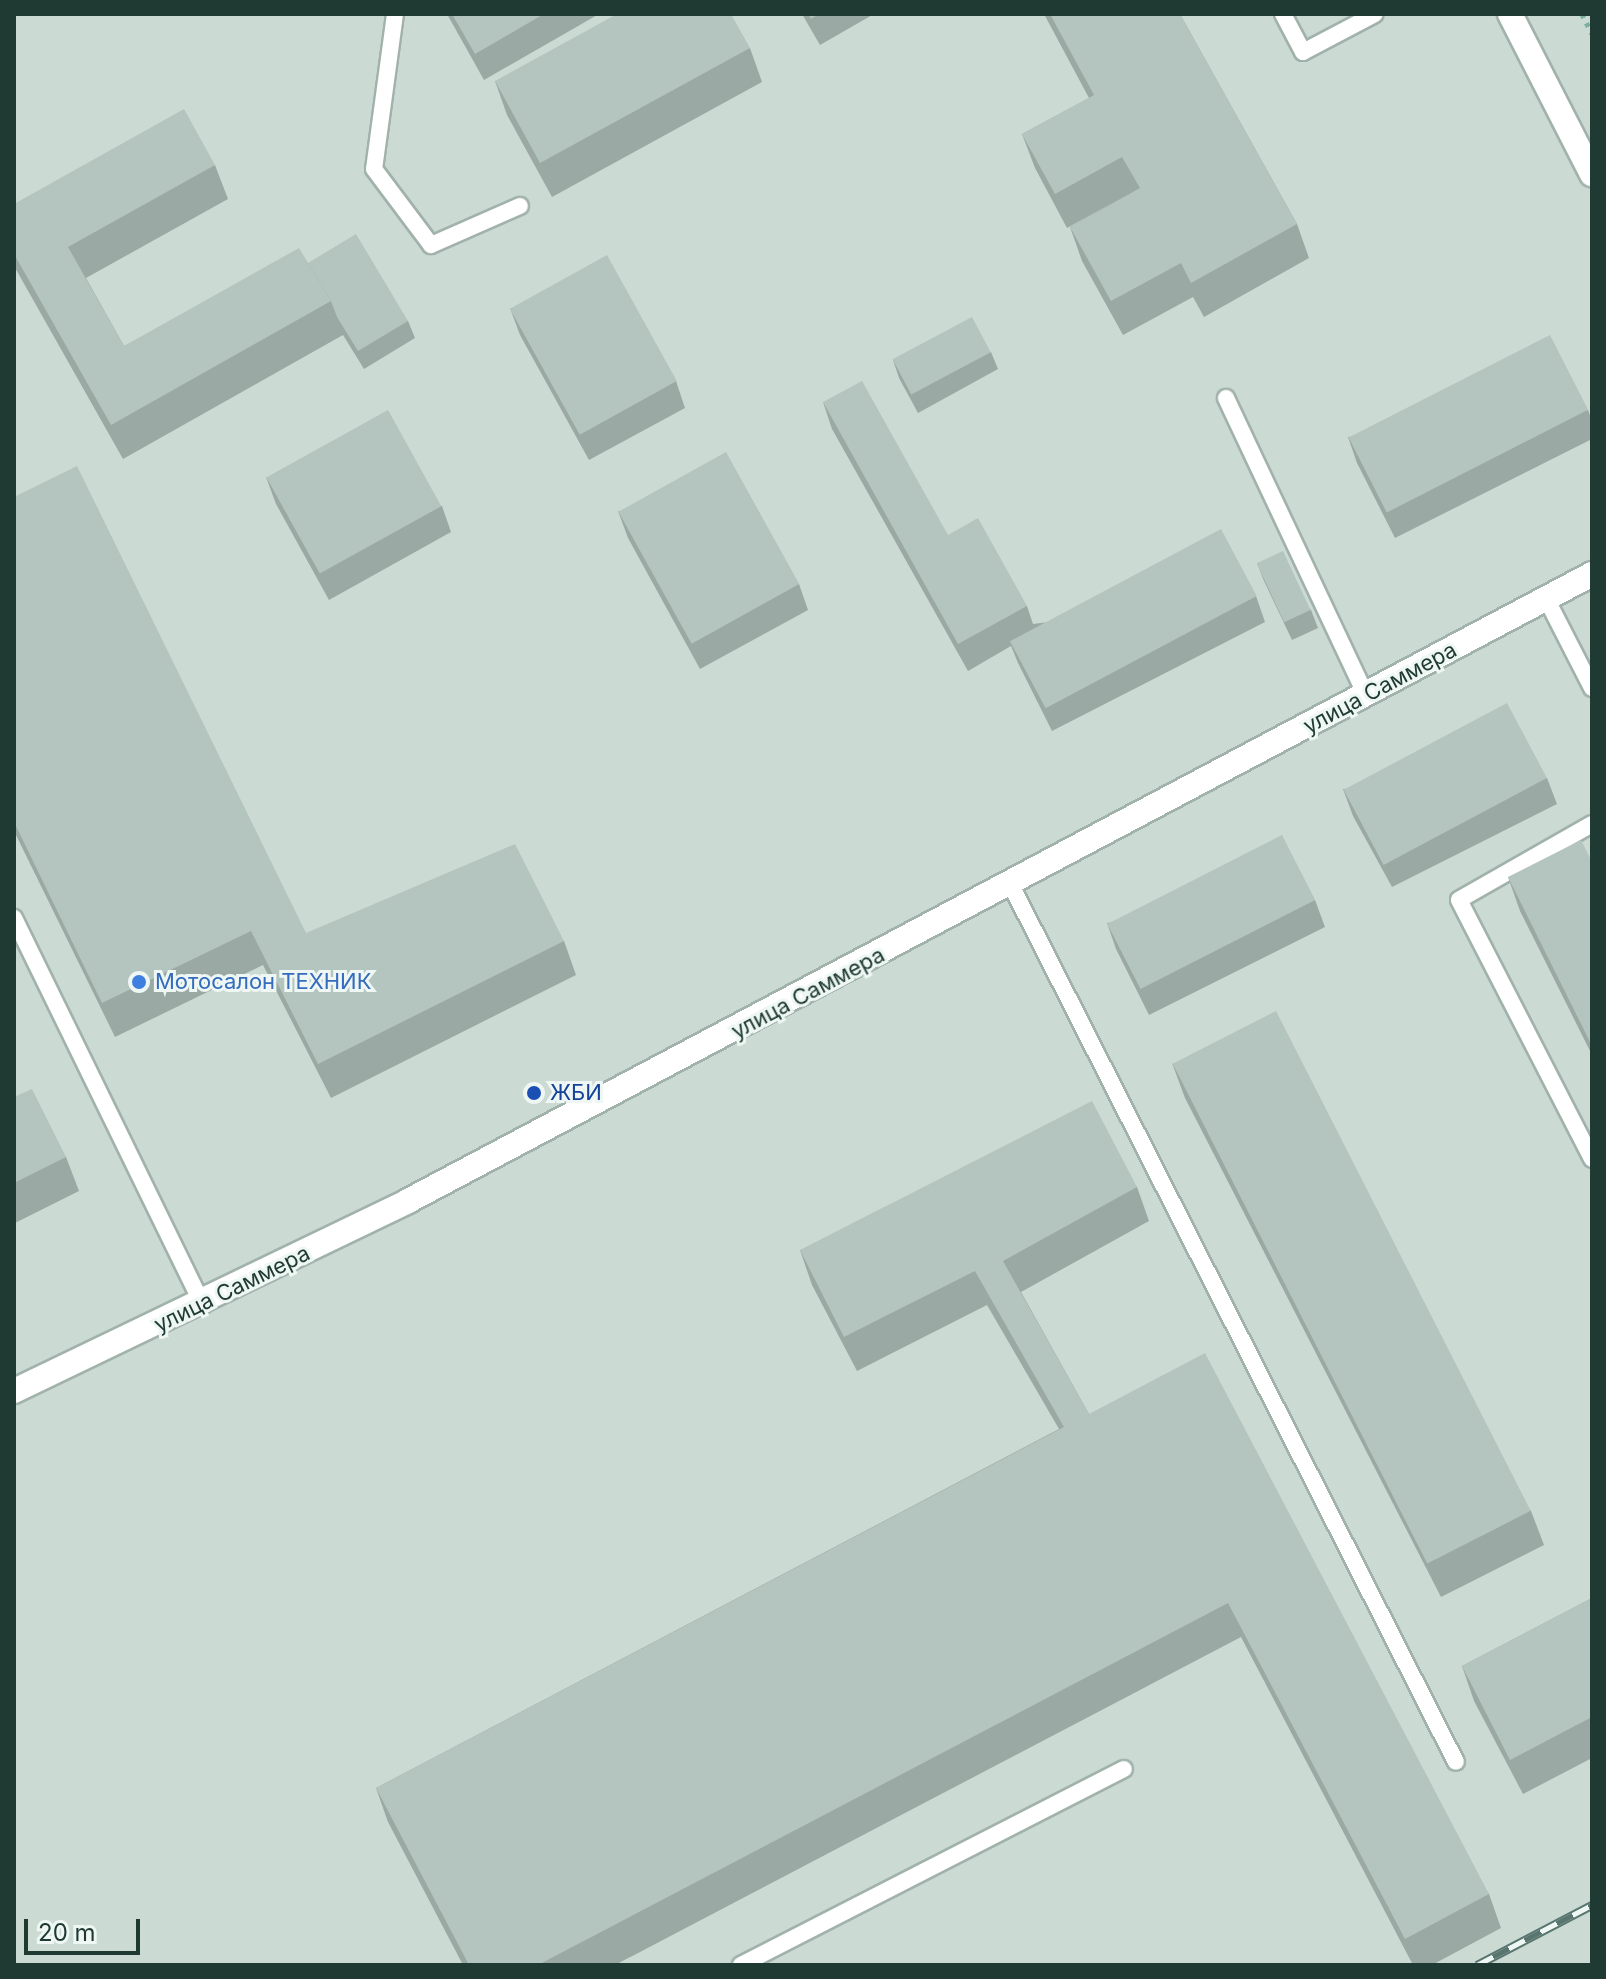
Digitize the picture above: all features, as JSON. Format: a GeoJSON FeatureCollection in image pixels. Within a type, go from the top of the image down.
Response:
{"type":"FeatureCollection","features":[{"type":"Feature","properties":{"kind":"street"},"geometry":{"type":"LineString","coordinates":[[1510,14],[1592,174]]}},
{"type":"Feature","properties":{"kind":"street","name":"улица Саммера"},"geometry":{"type":"LineString","coordinates":[[14,1391],[203,1305],[1011,885],[1592,574]]}},
{"type":"Feature","properties":{"kind":"lane"},"geometry":{"type":"LineString","coordinates":[[395,14],[374,169],[431,245],[520,206]]}},
{"type":"Feature","properties":{"kind":"lane"},"geometry":{"type":"LineString","coordinates":[[1283,14],[1303,52],[1375,14]]}},
{"type":"Feature","properties":{"kind":"lane"},"geometry":{"type":"LineString","coordinates":[[1226,398],[1366,696]]}},
{"type":"Feature","properties":{"kind":"lane"},"geometry":{"type":"LineString","coordinates":[[1546,598],[1592,688]]}},
{"type":"Feature","properties":{"kind":"lane"},"geometry":{"type":"LineString","coordinates":[[1592,824],[1459,900],[1592,1159]]}},
{"type":"Feature","properties":{"kind":"lane"},"geometry":{"type":"LineString","coordinates":[[1011,885],[1456,1762]]}},
{"type":"Feature","properties":{"kind":"lane"},"geometry":{"type":"LineString","coordinates":[[14,918],[203,1305]]}},
{"type":"Feature","properties":{"kind":"lane"},"geometry":{"type":"LineString","coordinates":[[741,1965],[1124,1769]]}},
{"type":"Feature","properties":{"kind":"path"},"geometry":{"type":"LineString","coordinates":[[1582,14],[1592,34]]}},
{"type":"Feature","properties":{"kind":"shaded area"},"geometry":{"type":"Polygon","coordinates":[[[14,14],[1592,14],[1592,1965],[14,1965],[14,14]]]}},
{"type":"Feature","properties":{"kind":"building"},"geometry":{"type":"Polygon","coordinates":[[[452,14],[544,14],[475,54],[452,14]]]}},
{"type":"Feature","properties":{"kind":"building"},"geometry":{"type":"Polygon","coordinates":[[[617,14],[731,14],[750,48],[540,163],[495,81],[617,14]]]}},
{"type":"Feature","properties":{"kind":"building"},"geometry":{"type":"Polygon","coordinates":[[[1050,14],[1180,14],[1297,224],[1191,283],[1181,263],[1111,301],[1070,227],[1140,188],[1122,157],[1055,194],[1022,134],[1094,95],[1050,14]]]}},
{"type":"Feature","properties":{"kind":"building"},"geometry":{"type":"Polygon","coordinates":[[[184,109],[215,165],[68,247],[124,346],[299,248],[331,301],[111,425],[14,254],[14,204],[184,109]]]}},
{"type":"Feature","properties":{"kind":"building"},"geometry":{"type":"Polygon","coordinates":[[[356,234],[408,321],[358,351],[308,263],[356,234]]]}},
{"type":"Feature","properties":{"kind":"building"},"geometry":{"type":"Polygon","coordinates":[[[607,255],[677,381],[580,435],[510,309],[607,255]]]}},
{"type":"Feature","properties":{"kind":"building"},"geometry":{"type":"Polygon","coordinates":[[[972,317],[991,352],[911,395],[893,359],[972,317]]]}},
{"type":"Feature","properties":{"kind":"building"},"geometry":{"type":"Polygon","coordinates":[[[1550,335],[1588,410],[1387,512],[1349,438],[1550,335]]]}},
{"type":"Feature","properties":{"kind":"building"},"geometry":{"type":"Polygon","coordinates":[[[862,381],[948,535],[978,518],[1027,606],[958,644],[823,402],[862,381]]]}},
{"type":"Feature","properties":{"kind":"building"},"geometry":{"type":"Polygon","coordinates":[[[388,410],[441,506],[320,574],[266,477],[388,410]]]}},
{"type":"Feature","properties":{"kind":"building"},"geometry":{"type":"Polygon","coordinates":[[[726,452],[799,584],[692,644],[618,512],[726,452]]]}},
{"type":"Feature","properties":{"kind":"building"},"geometry":{"type":"Polygon","coordinates":[[[77,466],[306,933],[515,844],[564,941],[318,1064],[251,931],[102,1003],[14,822],[14,497],[77,466]]]}},
{"type":"Feature","properties":{"kind":"building"},"geometry":{"type":"Polygon","coordinates":[[[1221,529],[1257,596],[1046,708],[1010,641],[1221,529]]]}},
{"type":"Feature","properties":{"kind":"building"},"geometry":{"type":"Polygon","coordinates":[[[1283,551],[1310,610],[1284,622],[1257,563],[1283,551]]]}},
{"type":"Feature","properties":{"kind":"building"},"geometry":{"type":"Polygon","coordinates":[[[1507,703],[1547,778],[1384,865],[1344,790],[1507,703]]]}},
{"type":"Feature","properties":{"kind":"building"},"geometry":{"type":"Polygon","coordinates":[[[1282,835],[1315,900],[1141,989],[1107,924],[1282,835]]]}},
{"type":"Feature","properties":{"kind":"building"},"geometry":{"type":"Polygon","coordinates":[[[1581,840],[1592,862],[1592,1046],[1508,877],[1581,840]]]}},
{"type":"Feature","properties":{"kind":"building"},"geometry":{"type":"Polygon","coordinates":[[[1276,1011],[1531,1511],[1427,1564],[1173,1064],[1276,1011]]]}},
{"type":"Feature","properties":{"kind":"building"},"geometry":{"type":"Polygon","coordinates":[[[32,1089],[66,1157],[14,1183],[14,1097],[32,1089]]]}},
{"type":"Feature","properties":{"kind":"building"},"geometry":{"type":"Polygon","coordinates":[[[1092,1101],[1137,1187],[1003,1261],[1089,1414],[1205,1353],[1489,1894],[1405,1939],[1228,1603],[538,1965],[469,1965],[376,1788],[1064,1427],[975,1271],[844,1337],[800,1250],[1092,1101]]]}},
{"type":"Feature","properties":{"kind":"building"},"geometry":{"type":"Polygon","coordinates":[[[1592,1598],[1592,1717],[1510,1760],[1462,1666],[1592,1598]]]}},
{"type":"Feature","properties":{"kind":"railway"},"geometry":{"type":"LineString","coordinates":[[1477,1965],[1592,1905]]}},
{"type":"Feature","properties":{"kind":"place","name":"Мотосалон ТЕХНИК"},"geometry":{"type":"Point","coordinates":[139,982]}},
{"type":"Feature","properties":{"kind":"place","name":"ЖБИ"},"geometry":{"type":"Point","coordinates":[534,1093]}}]}
